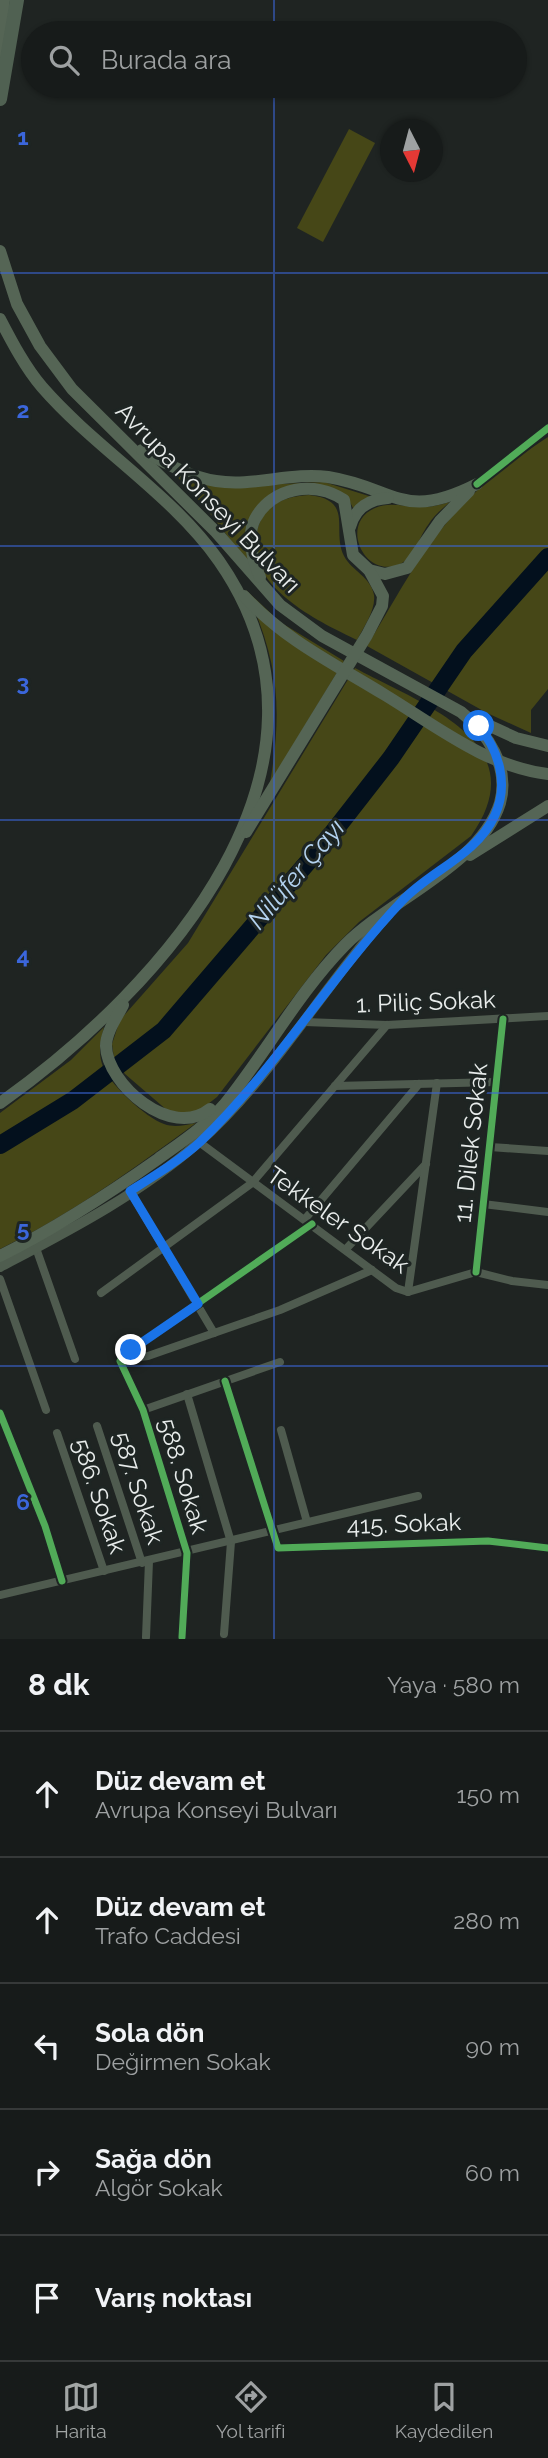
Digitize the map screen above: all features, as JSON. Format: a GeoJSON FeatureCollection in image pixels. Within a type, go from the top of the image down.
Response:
{"type":"FeatureCollection","features":[{"type":"Feature","properties":{"kind":"highway"},"geometry":{"type":"LineString","coordinates":[[0,99],[17,0]]}},
{"type":"Feature","properties":{"kind":"main road"},"geometry":{"type":"LineString","coordinates":[[0,65],[4,0]]}},
{"type":"Feature","properties":{"kind":"main road","name":"Avrupa Konseyi Bulvarı"},"geometry":{"type":"LineString","coordinates":[[0,251],[17,304],[40,346],[72,389],[216,531],[280,605],[322,636],[461,712],[479,726],[500,765],[502,789],[487,829],[443,871],[346,944],[310,986],[223,1107],[189,1137],[103,1198],[0,1256]]}},
{"type":"Feature","properties":{"kind":"main road","name":"Avrupa Konseyi Bulvarı"},"geometry":{"type":"LineString","coordinates":[[0,319],[42,387],[195,532],[220,562],[254,628],[268,689],[270,719],[257,789],[221,874],[175,944],[128,995],[31,1081],[0,1103]]}},
{"type":"Feature","properties":{"kind":"main road"},"geometry":{"type":"LineString","coordinates":[[132,446],[190,475],[218,481],[291,476],[329,477],[392,499],[421,503],[451,497],[477,484]]}},
{"type":"Feature","properties":{"kind":"main road"},"geometry":{"type":"LineString","coordinates":[[369,570],[391,574],[407,568],[440,521],[477,484]]}},
{"type":"Feature","properties":{"kind":"main road"},"geometry":{"type":"LineString","coordinates":[[221,874],[382,606],[383,596],[369,570],[353,555],[348,511],[344,500],[331,491],[305,488],[283,493],[266,504],[254,522],[251,541],[254,564],[265,589]]}},
{"type":"Feature","properties":{"kind":"main road"},"geometry":{"type":"LineString","coordinates":[[349,537],[351,522],[359,510],[372,501],[392,499]]}},
{"type":"Feature","properties":{"kind":"main road"},"geometry":{"type":"LineString","coordinates":[[231,583],[270,624],[318,656],[486,756],[522,771],[548,774]]}},
{"type":"Feature","properties":{"kind":"main road"},"geometry":{"type":"LineString","coordinates":[[461,712],[504,733],[548,746]]}},
{"type":"Feature","properties":{"kind":"main road"},"geometry":{"type":"LineString","coordinates":[[443,871],[548,806]]}},
{"type":"Feature","properties":{"kind":"main road"},"geometry":{"type":"LineString","coordinates":[[0,1267],[130,1191],[199,1142],[304,1023],[378,927],[405,897]]}},
{"type":"Feature","properties":{"kind":"main road"},"geometry":{"type":"LineString","coordinates":[[128,995],[110,1030],[106,1045],[110,1062],[120,1080],[159,1114],[185,1120],[201,1116],[247,1071]]}},
{"type":"Feature","properties":{"kind":"street"},"geometry":{"type":"LineString","coordinates":[[477,484],[548,428]]}},
{"type":"Feature","properties":{"kind":"street","name":"1. Piliç Sokak"},"geometry":{"type":"LineString","coordinates":[[304,1023],[387,1025],[548,1016]]}},
{"type":"Feature","properties":{"kind":"street","name":"11. Dilek Sokak"},"geometry":{"type":"LineString","coordinates":[[476,1272],[503,1019]]}},
{"type":"Feature","properties":{"kind":"street"},"geometry":{"type":"LineString","coordinates":[[101,1293],[252,1183],[387,1025]]}},
{"type":"Feature","properties":{"kind":"street"},"geometry":{"type":"LineString","coordinates":[[335,1086],[497,1082]]}},
{"type":"Feature","properties":{"kind":"street"},"geometry":{"type":"LineString","coordinates":[[408,1292],[437,1083]]}},
{"type":"Feature","properties":{"kind":"street"},"geometry":{"type":"LineString","coordinates":[[372,1270],[280,1310],[148,1356],[141,1357],[131,1350],[309,1222],[419,1084]]}},
{"type":"Feature","properties":{"kind":"street","name":"Tekkeler Sokak"},"geometry":{"type":"LineString","coordinates":[[199,1142],[396,1288],[408,1292],[476,1272]]}},
{"type":"Feature","properties":{"kind":"street"},"geometry":{"type":"LineString","coordinates":[[490,1147],[548,1151]]}},
{"type":"Feature","properties":{"kind":"street"},"geometry":{"type":"LineString","coordinates":[[346,1249],[426,1164]]}},
{"type":"Feature","properties":{"kind":"street"},"geometry":{"type":"LineString","coordinates":[[130,1191],[214,1333]]}},
{"type":"Feature","properties":{"kind":"street"},"geometry":{"type":"LineString","coordinates":[[484,1204],[548,1212]]}},
{"type":"Feature","properties":{"kind":"street"},"geometry":{"type":"LineString","coordinates":[[36,1248],[75,1359]]}},
{"type":"Feature","properties":{"kind":"street"},"geometry":{"type":"LineString","coordinates":[[476,1272],[512,1281],[548,1285]]}},
{"type":"Feature","properties":{"kind":"street"},"geometry":{"type":"LineString","coordinates":[[0,1279],[46,1410]]}},
{"type":"Feature","properties":{"kind":"street","name":"588. Sokak"},"geometry":{"type":"LineString","coordinates":[[131,1350],[120,1361],[143,1410],[187,1553]]}},
{"type":"Feature","properties":{"kind":"street"},"geometry":{"type":"LineString","coordinates":[[143,1410],[280,1362]]}},
{"type":"Feature","properties":{"kind":"street"},"geometry":{"type":"LineString","coordinates":[[225,1381],[271,1532]]}},
{"type":"Feature","properties":{"kind":"street"},"geometry":{"type":"LineString","coordinates":[[187,1394],[231,1542],[223,1634]]}},
{"type":"Feature","properties":{"kind":"street"},"geometry":{"type":"LineString","coordinates":[[0,1413],[45,1527],[62,1581]]}},
{"type":"Feature","properties":{"kind":"street","name":"587. Sokak"},"geometry":{"type":"LineString","coordinates":[[97,1426],[146,1562]]}},
{"type":"Feature","properties":{"kind":"street"},"geometry":{"type":"LineString","coordinates":[[281,1430],[307,1522]]}},
{"type":"Feature","properties":{"kind":"street","name":"586. Sokak"},"geometry":{"type":"LineString","coordinates":[[57,1433],[104,1571]]}},
{"type":"Feature","properties":{"kind":"street"},"geometry":{"type":"LineString","coordinates":[[0,1595],[187,1553],[418,1496]]}},
{"type":"Feature","properties":{"kind":"street","name":"415. Sokak"},"geometry":{"type":"LineString","coordinates":[[271,1532],[278,1548],[488,1541],[548,1548]]}},
{"type":"Feature","properties":{"kind":"street"},"geometry":{"type":"LineString","coordinates":[[182,1637],[187,1553]]}},
{"type":"Feature","properties":{"kind":"street"},"geometry":{"type":"LineString","coordinates":[[146,1562],[146,1637]]}},
{"type":"Feature","properties":{"kind":"shaded area"},"geometry":{"type":"Polygon","coordinates":[[[349,129],[375,143],[323,242],[297,228],[349,129]]]}},
{"type":"Feature","properties":{"kind":"shaded area"},"geometry":{"type":"Polygon","coordinates":[[[548,437],[548,689],[531,710],[531,733],[487,713],[367,646],[415,565],[449,520],[496,475],[548,437]]]}},
{"type":"Feature","properties":{"kind":"shaded area"},"geometry":{"type":"Polygon","coordinates":[[[170,469],[199,483],[219,487],[324,482],[372,497],[353,508],[346,497],[336,490],[311,489],[259,506],[251,566],[204,506],[170,469]]]}},
{"type":"Feature","properties":{"kind":"shaded area"},"geometry":{"type":"Polygon","coordinates":[[[309,495],[323,498],[337,510],[344,556],[369,583],[374,595],[369,618],[357,640],[321,622],[284,596],[269,580],[259,563],[255,543],[264,515],[280,501],[309,495]]]}},
{"type":"Feature","properties":{"kind":"shaded area"},"geometry":{"type":"Polygon","coordinates":[[[450,502],[433,518],[413,552],[400,564],[387,567],[376,564],[367,558],[360,548],[358,526],[364,516],[375,508],[393,505],[427,507],[450,502]]]}},
{"type":"Feature","properties":{"kind":"shaded area"},"geometry":{"type":"Polygon","coordinates":[[[246,590],[280,622],[344,661],[270,783],[276,730],[275,684],[265,639],[246,590]]]}},
{"type":"Feature","properties":{"kind":"shaded area"},"geometry":{"type":"Polygon","coordinates":[[[355,668],[438,712],[463,730],[481,751],[490,775],[488,803],[471,836],[359,922],[326,955],[217,1097],[195,1114],[168,1111],[125,1074],[114,1058],[112,1044],[120,1020],[188,943],[355,668]]]}},
{"type":"Feature","properties":{"kind":"shaded area"},"geometry":{"type":"Polygon","coordinates":[[[104,1027],[100,1045],[102,1064],[119,1089],[147,1115],[164,1124],[176,1126],[196,1123],[76,1206],[0,1249],[0,1113],[71,1060],[104,1027]]]}},
{"type":"Feature","properties":{"kind":"waterway","name":"Nilüfer Çayı"},"geometry":{"type":"LineString","coordinates":[[0,1145],[72,1101],[164,1030],[331,835],[391,758],[464,651],[548,557]]}},
{"type":"Feature","properties":{"kind":"cycle path"},"geometry":{"type":"LineString","coordinates":[[477,484],[548,428]]}},
{"type":"Feature","properties":{"kind":"cycle path"},"geometry":{"type":"LineString","coordinates":[[476,1272],[503,1019]]}},
{"type":"Feature","properties":{"kind":"cycle path"},"geometry":{"type":"LineString","coordinates":[[182,1637],[187,1553],[143,1410],[120,1361],[131,1350],[312,1224]]}},
{"type":"Feature","properties":{"kind":"cycle path"},"geometry":{"type":"LineString","coordinates":[[225,1381],[278,1548],[488,1541],[548,1548]]}},
{"type":"Feature","properties":{"kind":"cycle path"},"geometry":{"type":"LineString","coordinates":[[0,1413],[45,1526],[62,1581]]}},
{"type":"Feature","properties":{"kind":"route"},"geometry":{"type":"LineString","coordinates":[[131,1350],[198,1304],[130,1191],[169,1166],[199,1142],[304,1023],[378,927],[405,897],[443,871],[487,829],[500,803],[502,789],[500,765],[479,726]]}}]}
